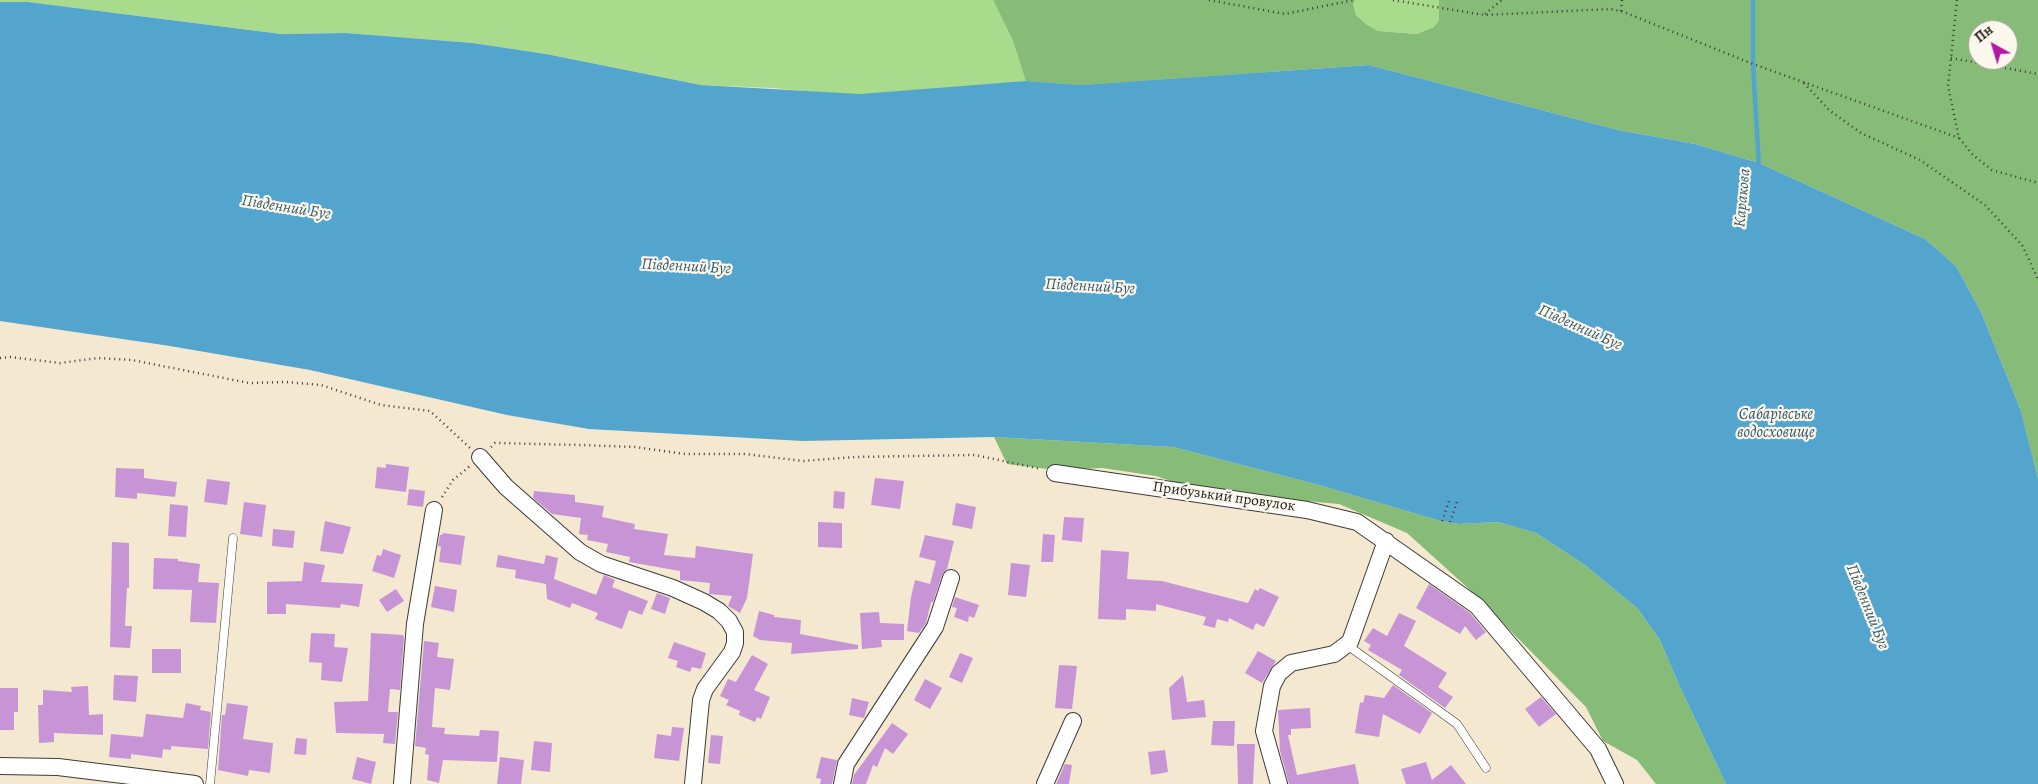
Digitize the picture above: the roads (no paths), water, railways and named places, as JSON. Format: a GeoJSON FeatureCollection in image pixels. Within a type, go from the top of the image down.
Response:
{"type":"FeatureCollection","features":[{"type":"Feature","properties":{"kind":"street"},"geometry":{"type":"LineString","coordinates":[[480,457],[506,487],[580,552],[601,564],[673,588],[696,598],[719,611],[729,621],[735,632],[735,642],[732,652],[705,689],[701,700],[693,784]]}},
{"type":"Feature","properties":{"kind":"street","name":"Прибузький провулок"},"geometry":{"type":"LineString","coordinates":[[1055,472],[1307,510],[1357,522],[1477,606],[1598,749],[1615,784]]}},
{"type":"Feature","properties":{"kind":"street"},"geometry":{"type":"LineString","coordinates":[[402,784],[415,624],[434,510]]}},
{"type":"Feature","properties":{"kind":"street"},"geometry":{"type":"LineString","coordinates":[[1279,784],[1264,731],[1279,673],[1291,663],[1334,654],[1350,642],[1386,541]]}},
{"type":"Feature","properties":{"kind":"street"},"geometry":{"type":"LineString","coordinates":[[842,784],[846,764],[936,627],[951,578]]}},
{"type":"Feature","properties":{"kind":"street"},"geometry":{"type":"LineString","coordinates":[[1046,784],[1073,722]]}},
{"type":"Feature","properties":{"kind":"street"},"geometry":{"type":"LineString","coordinates":[[0,766],[58,767],[195,784]]}},
{"type":"Feature","properties":{"kind":"lane"},"geometry":{"type":"LineString","coordinates":[[210,784],[233,538]]}},
{"type":"Feature","properties":{"kind":"lane"},"geometry":{"type":"LineString","coordinates":[[1347,645],[1456,724],[1486,768]]}},
{"type":"Feature","properties":{"kind":"water","name":"Сабарівське водосховище"},"geometry":{"type":"Polygon","coordinates":[[[0,2],[28,2],[281,34],[346,33],[473,43],[546,54],[701,85],[860,94],[1026,81],[1081,85],[1369,65],[1618,130],[1695,144],[1759,163],[1925,239],[1956,266],[1981,312],[2021,411],[2038,478],[2038,784],[1726,784],[1660,640],[1638,609],[1585,565],[1536,533],[1498,522],[1459,524],[1437,520],[1319,485],[1173,447],[994,437],[803,441],[589,429],[507,415],[310,370],[170,346],[0,321],[0,2]]]}},
{"type":"Feature","properties":{"kind":"waterway","name":"Каракова"},"geometry":{"type":"LineString","coordinates":[[1753,0],[1753,64],[1759,168]]}},
{"type":"Feature","properties":{"kind":"water label","name":"Південний Буг"},"geometry":{"type":"Point","coordinates":[286,208]}},
{"type":"Feature","properties":{"kind":"water label","name":"Південний Буг"},"geometry":{"type":"Point","coordinates":[686,267]}},
{"type":"Feature","properties":{"kind":"water label","name":"Південний Буг"},"geometry":{"type":"Point","coordinates":[1090,287]}},
{"type":"Feature","properties":{"kind":"water label","name":"Південний Буг"},"geometry":{"type":"Point","coordinates":[1580,328]}},
{"type":"Feature","properties":{"kind":"water label","name":"Південний Буг"},"geometry":{"type":"Point","coordinates":[1867,607]}}]}
